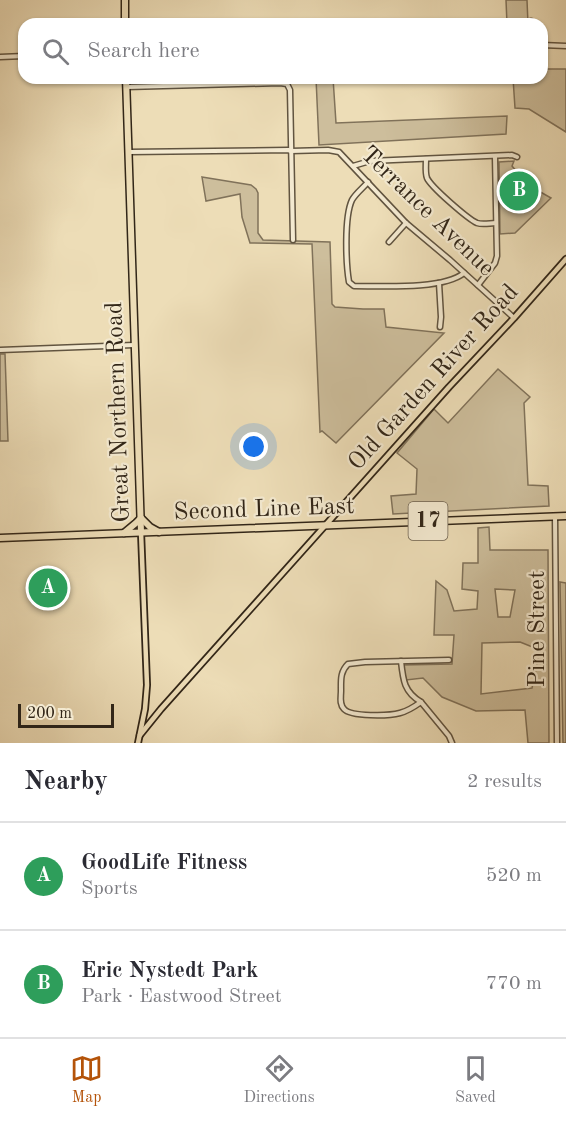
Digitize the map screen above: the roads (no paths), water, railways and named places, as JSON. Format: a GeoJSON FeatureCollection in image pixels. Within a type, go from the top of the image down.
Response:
{"type":"FeatureCollection","features":[{"type":"Feature","properties":{"kind":"highway"},"geometry":{"type":"LineString","coordinates":[[125,0],[125,18]]}},
{"type":"Feature","properties":{"kind":"highway","name":"Great Northern Road"},"geometry":{"type":"LineString","coordinates":[[126,87],[141,532]]}},
{"type":"Feature","properties":{"kind":"highway","name":"Second Line East"},"geometry":{"type":"LineString","coordinates":[[0,538],[566,515]]}},
{"type":"Feature","properties":{"kind":"highway"},"geometry":{"type":"LineString","coordinates":[[123,533],[141,518],[159,532]]}},
{"type":"Feature","properties":{"kind":"main road","name":"Old Garden River Road"},"geometry":{"type":"LineString","coordinates":[[140,735],[325,525],[566,260]]}},
{"type":"Feature","properties":{"kind":"main road","name":"Great Northern Road"},"geometry":{"type":"LineString","coordinates":[[138,743],[145,711],[147,685],[141,532]]}},
{"type":"Feature","properties":{"kind":"main road"},"geometry":{"type":"LineString","coordinates":[[145,711],[159,711]]}},
{"type":"Feature","properties":{"kind":"street"},"geometry":{"type":"LineString","coordinates":[[548,45],[566,46]]}},
{"type":"Feature","properties":{"kind":"street"},"geometry":{"type":"LineString","coordinates":[[0,57],[18,56]]}},
{"type":"Feature","properties":{"kind":"street"},"geometry":{"type":"LineString","coordinates":[[126,87],[242,84]]}},
{"type":"Feature","properties":{"kind":"street"},"geometry":{"type":"LineString","coordinates":[[287,84],[290,90],[293,240]]}},
{"type":"Feature","properties":{"kind":"street","name":"Terrance Avenue"},"geometry":{"type":"LineString","coordinates":[[129,152],[288,150],[339,152],[406,223],[514,318]]}},
{"type":"Feature","properties":{"kind":"street"},"geometry":{"type":"LineString","coordinates":[[353,166],[370,161],[512,155],[517,157]]}},
{"type":"Feature","properties":{"kind":"street"},"geometry":{"type":"LineString","coordinates":[[478,285],[495,264],[497,256],[495,157]]}},
{"type":"Feature","properties":{"kind":"street"},"geometry":{"type":"LineString","coordinates":[[426,159],[426,177],[433,186],[470,219],[477,223],[496,223]]}},
{"type":"Feature","properties":{"kind":"street"},"geometry":{"type":"LineString","coordinates":[[368,182],[355,196],[346,220],[349,282],[354,286],[439,283],[452,281],[464,273]]}},
{"type":"Feature","properties":{"kind":"street"},"geometry":{"type":"LineString","coordinates":[[389,242],[406,223]]}},
{"type":"Feature","properties":{"kind":"street"},"geometry":{"type":"LineString","coordinates":[[439,283],[440,327]]}},
{"type":"Feature","properties":{"kind":"street"},"geometry":{"type":"LineString","coordinates":[[0,350],[134,345]]}},
{"type":"Feature","properties":{"kind":"street","name":"Pine Street"},"geometry":{"type":"LineString","coordinates":[[555,516],[557,743]]}},
{"type":"Feature","properties":{"kind":"street"},"geometry":{"type":"LineString","coordinates":[[421,702],[401,713],[391,715],[350,713],[340,703],[342,670],[348,664],[365,662],[449,660]]}},
{"type":"Feature","properties":{"kind":"street"},"geometry":{"type":"LineString","coordinates":[[401,661],[406,688],[421,702],[449,736],[452,743]]}},
{"type":"Feature","properties":{"kind":"place","name":"Eric Nystedt Park"},"geometry":{"type":"Point","coordinates":[519,191]}},
{"type":"Feature","properties":{"kind":"place","name":"GoodLife Fitness"},"geometry":{"type":"Point","coordinates":[48,588]}}]}
